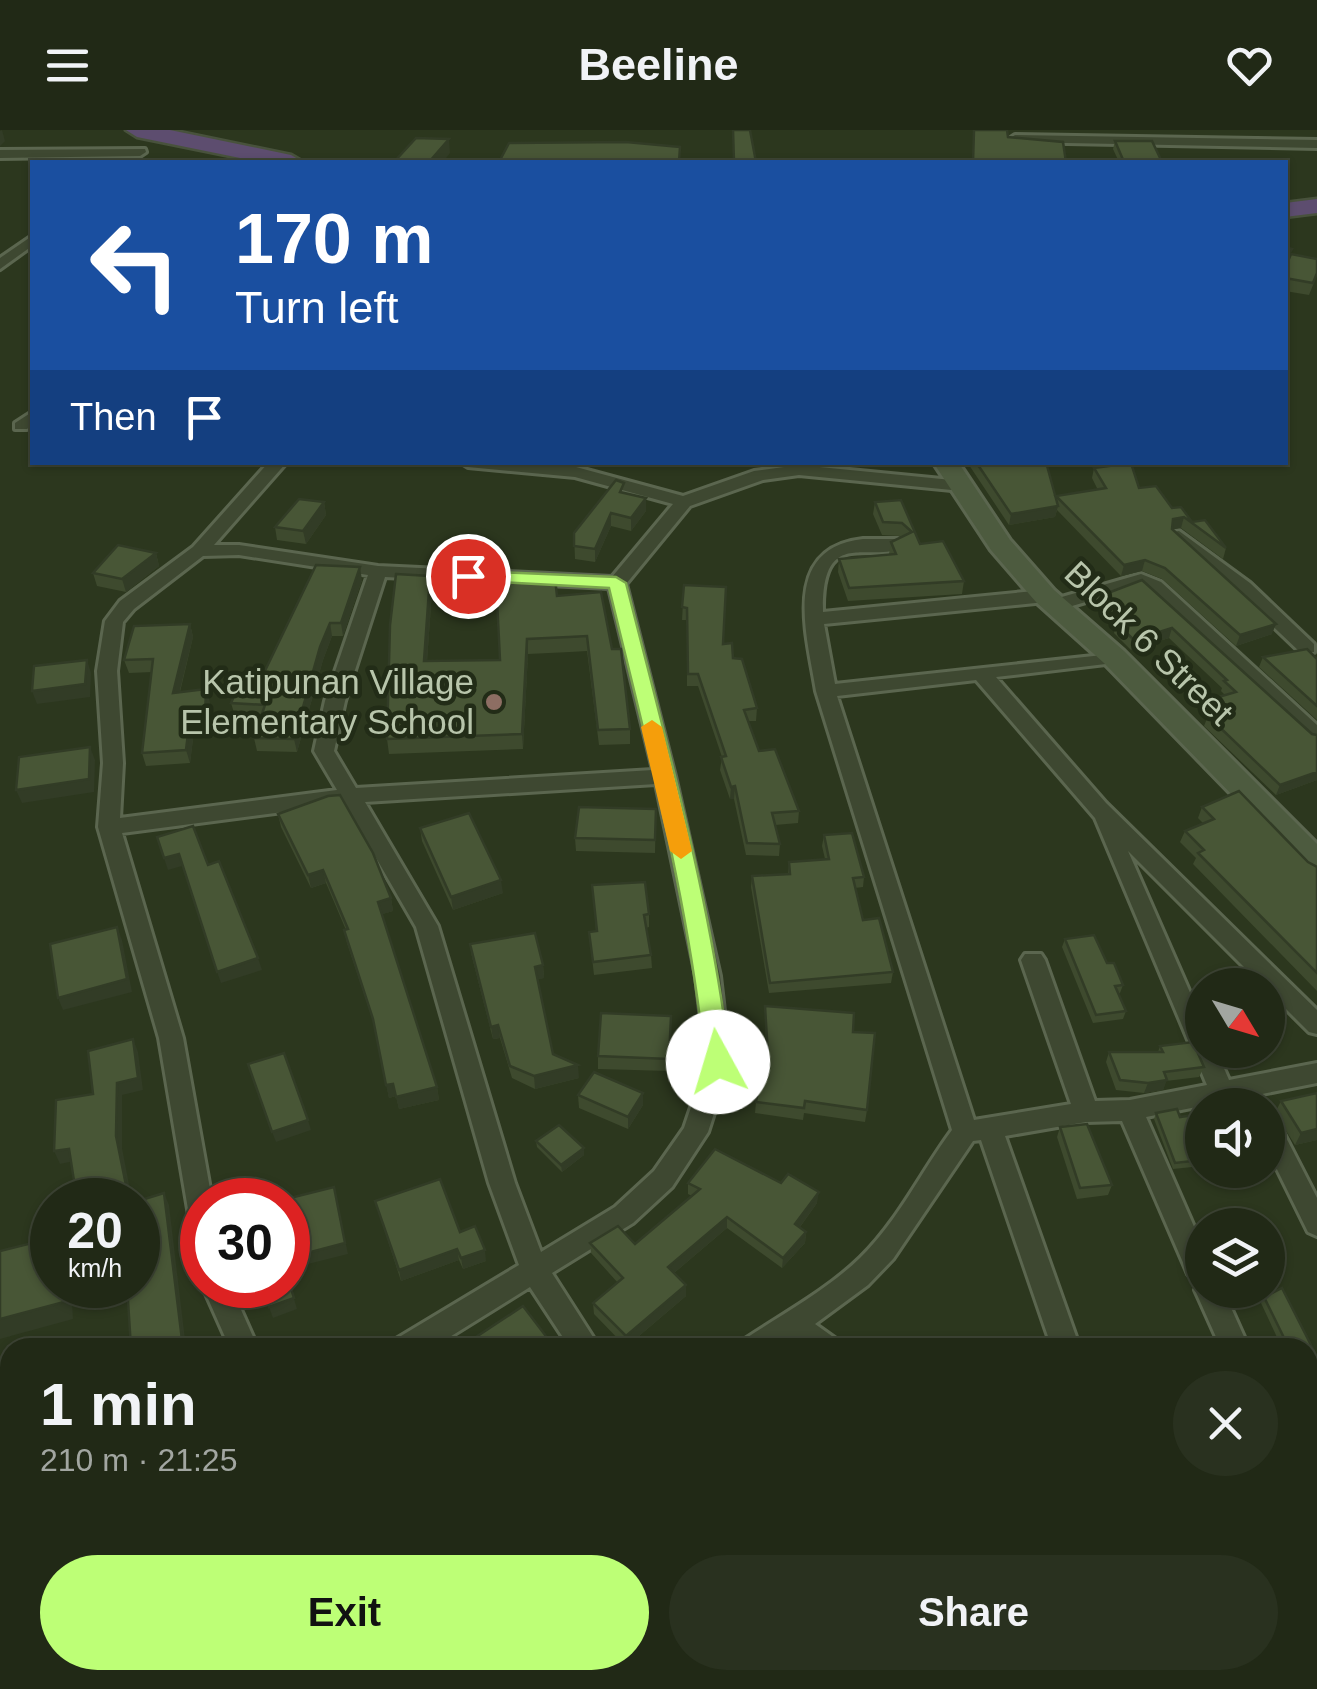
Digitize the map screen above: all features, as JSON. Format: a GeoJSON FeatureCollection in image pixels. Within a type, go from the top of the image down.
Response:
{"type":"FeatureCollection","features":[{"type":"Feature","properties":{"kind":"highway"},"geometry":{"type":"LineString","coordinates":[[146,139],[278,160]]}},
{"type":"Feature","properties":{"kind":"highway"},"geometry":{"type":"LineString","coordinates":[[1288,210],[1317,206]]}},
{"type":"Feature","properties":{"kind":"street"},"geometry":{"type":"LineString","coordinates":[[0,154],[146,139]]}},
{"type":"Feature","properties":{"kind":"street"},"geometry":{"type":"LineString","coordinates":[[130,160],[146,139]]}},
{"type":"Feature","properties":{"kind":"street"},"geometry":{"type":"LineString","coordinates":[[1015,139],[1317,144]]}},
{"type":"Feature","properties":{"kind":"street"},"geometry":{"type":"LineString","coordinates":[[0,265],[30,242]]}},
{"type":"Feature","properties":{"kind":"street"},"geometry":{"type":"LineString","coordinates":[[195,1178],[171,1038],[109,827],[114,763],[107,671],[114,621],[128,604],[200,551],[277,465]]}},
{"type":"Feature","properties":{"kind":"street"},"geometry":{"type":"LineString","coordinates":[[500,465],[576,472],[684,502]]}},
{"type":"Feature","properties":{"kind":"street","name":"Block 6 Street"},"geometry":{"type":"LineString","coordinates":[[947,465],[1000,545],[1050,601],[1114,657],[1317,862]]}},
{"type":"Feature","properties":{"kind":"street"},"geometry":{"type":"LineString","coordinates":[[616,583],[684,502],[760,476],[800,470],[962,486]]}},
{"type":"Feature","properties":{"kind":"street"},"geometry":{"type":"LineString","coordinates":[[1179,536],[1314,651]]}},
{"type":"Feature","properties":{"kind":"street"},"geometry":{"type":"LineString","coordinates":[[898,544],[852,546],[834,553],[821,565],[813,595],[826,692],[978,1131],[1062,1338]]}},
{"type":"Feature","properties":{"kind":"street"},"geometry":{"type":"LineString","coordinates":[[200,551],[239,550],[378,570],[616,583]]}},
{"type":"Feature","properties":{"kind":"street"},"geometry":{"type":"LineString","coordinates":[[378,570],[324,751],[427,926],[502,1183],[534,1270],[579,1338]]}},
{"type":"Feature","properties":{"kind":"street"},"geometry":{"type":"LineString","coordinates":[[816,619],[1050,601],[1142,580],[1154,586],[1317,736]]}},
{"type":"Feature","properties":{"kind":"street"},"geometry":{"type":"LineString","coordinates":[[422,1338],[624,1214],[663,1179],[695,1132],[718,1062],[708,976],[665,776],[616,583]]}},
{"type":"Feature","properties":{"kind":"street"},"geometry":{"type":"LineString","coordinates":[[826,692],[1114,657]]}},
{"type":"Feature","properties":{"kind":"street"},"geometry":{"type":"LineString","coordinates":[[980,672],[1098,808],[1317,1025]]}},
{"type":"Feature","properties":{"kind":"street"},"geometry":{"type":"LineString","coordinates":[[109,827],[350,796],[665,776]]}},
{"type":"Feature","properties":{"kind":"street"},"geometry":{"type":"LineString","coordinates":[[1098,808],[1185,1007]]}},
{"type":"Feature","properties":{"kind":"street"},"geometry":{"type":"LineString","coordinates":[[1034,960],[1086,1112]]}},
{"type":"Feature","properties":{"kind":"street"},"geometry":{"type":"LineString","coordinates":[[1220,1068],[1236,1088]]}},
{"type":"Feature","properties":{"kind":"street"},"geometry":{"type":"LineString","coordinates":[[1268,1088],[1317,1072]]}},
{"type":"Feature","properties":{"kind":"street"},"geometry":{"type":"LineString","coordinates":[[769,1338],[869,1268],[902,1227],[936,1171],[978,1131],[1086,1112],[1185,1103]]}},
{"type":"Feature","properties":{"kind":"street"},"geometry":{"type":"LineString","coordinates":[[1130,1110],[1185,1235]]}},
{"type":"Feature","properties":{"kind":"street"},"geometry":{"type":"LineString","coordinates":[[1285,1160],[1317,1224]]}},
{"type":"Feature","properties":{"kind":"street"},"geometry":{"type":"LineString","coordinates":[[226,1308],[240,1338]]}},
{"type":"Feature","properties":{"kind":"street"},"geometry":{"type":"LineString","coordinates":[[1218,1308],[1231,1338]]}},
{"type":"Feature","properties":{"kind":"street"},"geometry":{"type":"LineString","coordinates":[[791,1322],[813,1338]]}},
{"type":"Feature","properties":{"kind":"building"},"geometry":{"type":"Polygon","coordinates":[[[733,130],[750,130],[756,160],[734,160],[733,130]]]}},
{"type":"Feature","properties":{"kind":"building"},"geometry":{"type":"Polygon","coordinates":[[[974,130],[1007,130],[1008,137],[1063,142],[1066,160],[973,160],[974,130]]]}},
{"type":"Feature","properties":{"kind":"building"},"geometry":{"type":"Polygon","coordinates":[[[416,138],[449,139],[431,160],[396,160],[416,138]]]}},
{"type":"Feature","properties":{"kind":"building"},"geometry":{"type":"Polygon","coordinates":[[[1115,141],[1152,141],[1161,160],[1123,160],[1115,141]]]}},
{"type":"Feature","properties":{"kind":"building"},"geometry":{"type":"Polygon","coordinates":[[[626,142],[680,147],[679,160],[500,160],[509,143],[626,142]]]}},
{"type":"Feature","properties":{"kind":"building"},"geometry":{"type":"Polygon","coordinates":[[[1291,254],[1317,259],[1313,283],[1288,279],[1291,254]]]}},
{"type":"Feature","properties":{"kind":"building"},"geometry":{"type":"Polygon","coordinates":[[[978,465],[1047,465],[1058,506],[1011,514],[978,465]]]}},
{"type":"Feature","properties":{"kind":"building"},"geometry":{"type":"Polygon","coordinates":[[[1132,465],[1139,488],[1156,486],[1172,508],[1181,507],[1192,522],[1205,520],[1226,548],[1184,517],[1173,519],[1172,529],[1276,624],[1240,635],[1165,568],[1145,560],[1124,565],[1056,496],[1106,488],[1094,468],[1132,465]]]}},
{"type":"Feature","properties":{"kind":"building"},"geometry":{"type":"Polygon","coordinates":[[[616,480],[624,483],[620,492],[646,498],[631,518],[611,513],[595,549],[574,546],[574,533],[616,480]]]}},
{"type":"Feature","properties":{"kind":"building"},"geometry":{"type":"Polygon","coordinates":[[[299,499],[324,502],[303,531],[275,527],[299,499]]]}},
{"type":"Feature","properties":{"kind":"building"},"geometry":{"type":"Polygon","coordinates":[[[901,500],[920,544],[943,541],[964,581],[849,588],[839,559],[896,554],[891,542],[912,532],[902,523],[883,522],[875,502],[901,500]]]}},
{"type":"Feature","properties":{"kind":"building"},"geometry":{"type":"Polygon","coordinates":[[[118,545],[156,553],[122,579],[93,573],[118,545]]]}},
{"type":"Feature","properties":{"kind":"building"},"geometry":{"type":"Polygon","coordinates":[[[316,565],[360,567],[341,623],[330,623],[320,647],[294,739],[254,738],[265,705],[231,703],[242,678],[261,679],[316,565]]]}},
{"type":"Feature","properties":{"kind":"building"},"geometry":{"type":"Polygon","coordinates":[[[396,574],[430,576],[424,661],[500,660],[496,580],[555,578],[557,596],[601,592],[612,649],[621,649],[630,729],[598,730],[587,636],[527,639],[522,734],[387,739],[390,625],[396,574]]]}},
{"type":"Feature","properties":{"kind":"building"},"geometry":{"type":"Polygon","coordinates":[[[1142,580],[1317,735],[1317,772],[1280,785],[1208,716],[1226,710],[1215,698],[1236,692],[1224,681],[1227,680],[1172,628],[1134,640],[1116,623],[1125,620],[1100,596],[1142,580]]]}},
{"type":"Feature","properties":{"kind":"building"},"geometry":{"type":"Polygon","coordinates":[[[684,585],[726,587],[723,644],[732,643],[733,658],[742,659],[757,708],[744,710],[759,751],[775,749],[799,811],[772,813],[780,844],[747,843],[735,786],[731,787],[721,757],[726,756],[698,674],[688,674],[684,585]]]}},
{"type":"Feature","properties":{"kind":"building"},"geometry":{"type":"Polygon","coordinates":[[[190,624],[173,693],[206,689],[205,717],[190,718],[186,750],[142,753],[153,659],[124,660],[134,626],[190,624]]]}},
{"type":"Feature","properties":{"kind":"building"},"geometry":{"type":"Polygon","coordinates":[[[1307,649],[1317,659],[1317,706],[1263,657],[1307,649]]]}},
{"type":"Feature","properties":{"kind":"building"},"geometry":{"type":"Polygon","coordinates":[[[87,660],[85,684],[32,691],[34,666],[87,660]]]}},
{"type":"Feature","properties":{"kind":"building"},"geometry":{"type":"Polygon","coordinates":[[[90,747],[89,779],[16,790],[19,757],[90,747]]]}},
{"type":"Feature","properties":{"kind":"building"},"geometry":{"type":"Polygon","coordinates":[[[1239,791],[1317,867],[1317,973],[1198,853],[1204,850],[1185,831],[1214,819],[1202,807],[1239,791]]]}},
{"type":"Feature","properties":{"kind":"building"},"geometry":{"type":"Polygon","coordinates":[[[340,795],[373,853],[391,898],[378,902],[437,1087],[396,1097],[393,1084],[386,1085],[373,1019],[344,930],[348,929],[323,870],[308,875],[278,814],[340,795]]]}},
{"type":"Feature","properties":{"kind":"building"},"geometry":{"type":"Polygon","coordinates":[[[579,807],[656,809],[655,840],[575,838],[579,807]]]}},
{"type":"Feature","properties":{"kind":"building"},"geometry":{"type":"Polygon","coordinates":[[[469,813],[501,880],[451,897],[420,828],[469,813]]]}},
{"type":"Feature","properties":{"kind":"building"},"geometry":{"type":"Polygon","coordinates":[[[193,826],[208,865],[219,861],[258,958],[217,972],[179,854],[164,858],[157,837],[193,826]]]}},
{"type":"Feature","properties":{"kind":"building"},"geometry":{"type":"Polygon","coordinates":[[[852,833],[864,877],[853,878],[863,920],[879,918],[893,972],[770,983],[752,876],[790,874],[789,862],[829,859],[824,835],[852,833]]]}},
{"type":"Feature","properties":{"kind":"building"},"geometry":{"type":"Polygon","coordinates":[[[645,882],[649,914],[644,915],[651,955],[593,962],[589,932],[597,931],[592,885],[645,882]]]}},
{"type":"Feature","properties":{"kind":"building"},"geometry":{"type":"Polygon","coordinates":[[[117,927],[127,979],[58,998],[50,944],[117,927]]]}},
{"type":"Feature","properties":{"kind":"building"},"geometry":{"type":"Polygon","coordinates":[[[535,933],[543,965],[535,967],[553,1054],[578,1065],[534,1076],[510,1066],[498,1025],[491,1027],[470,944],[535,933]]]}},
{"type":"Feature","properties":{"kind":"building"},"geometry":{"type":"Polygon","coordinates":[[[1094,935],[1107,963],[1114,963],[1123,985],[1115,986],[1126,1011],[1096,1015],[1065,939],[1094,935]]]}},
{"type":"Feature","properties":{"kind":"building"},"geometry":{"type":"Polygon","coordinates":[[[765,1006],[854,1013],[853,1032],[875,1033],[867,1110],[805,1101],[804,1108],[756,1102],[764,1056],[768,1056],[765,1006]]]}},
{"type":"Feature","properties":{"kind":"building"},"geometry":{"type":"Polygon","coordinates":[[[601,1013],[671,1016],[669,1059],[598,1056],[601,1013]]]}},
{"type":"Feature","properties":{"kind":"building"},"geometry":{"type":"Polygon","coordinates":[[[133,1039],[138,1078],[117,1083],[116,1136],[125,1178],[74,1178],[69,1149],[54,1151],[56,1100],[93,1094],[88,1051],[133,1039]]]}},
{"type":"Feature","properties":{"kind":"building"},"geometry":{"type":"Polygon","coordinates":[[[1185,1043],[1185,1068],[1196,1068],[1164,1072],[1167,1080],[1148,1083],[1120,1080],[1109,1052],[1163,1052],[1160,1046],[1185,1043]]]}},
{"type":"Feature","properties":{"kind":"building"},"geometry":{"type":"Polygon","coordinates":[[[284,1053],[308,1120],[272,1132],[248,1064],[284,1053]]]}},
{"type":"Feature","properties":{"kind":"building"},"geometry":{"type":"Polygon","coordinates":[[[594,1072],[643,1093],[628,1117],[578,1095],[594,1072]]]}},
{"type":"Feature","properties":{"kind":"building"},"geometry":{"type":"Polygon","coordinates":[[[1317,1093],[1317,1129],[1301,1133],[1285,1107],[1285,1100],[1317,1093]]]}},
{"type":"Feature","properties":{"kind":"building"},"geometry":{"type":"Polygon","coordinates":[[[1177,1109],[1180,1117],[1185,1116],[1185,1162],[1175,1163],[1156,1113],[1177,1109]]]}},
{"type":"Feature","properties":{"kind":"building"},"geometry":{"type":"Polygon","coordinates":[[[1087,1124],[1112,1185],[1080,1188],[1060,1127],[1087,1124]]]}},
{"type":"Feature","properties":{"kind":"building"},"geometry":{"type":"Polygon","coordinates":[[[559,1125],[584,1148],[561,1165],[536,1141],[559,1125]]]}},
{"type":"Feature","properties":{"kind":"building"},"geometry":{"type":"Polygon","coordinates":[[[715,1149],[781,1183],[788,1174],[819,1192],[795,1224],[806,1232],[783,1258],[727,1217],[668,1267],[686,1285],[626,1336],[593,1303],[623,1278],[590,1243],[618,1226],[635,1244],[700,1189],[688,1183],[715,1149]]]}},
{"type":"Feature","properties":{"kind":"building"},"geometry":{"type":"Polygon","coordinates":[[[440,1179],[460,1232],[475,1226],[485,1250],[461,1258],[457,1249],[399,1270],[375,1201],[440,1179]]]}},
{"type":"Feature","properties":{"kind":"building"},"geometry":{"type":"Polygon","coordinates":[[[334,1187],[345,1243],[310,1252],[310,1193],[334,1187]]]}},
{"type":"Feature","properties":{"kind":"building"},"geometry":{"type":"Polygon","coordinates":[[[164,1193],[182,1338],[130,1338],[128,1308],[160,1308],[160,1194],[164,1193]]]}},
{"type":"Feature","properties":{"kind":"building"},"geometry":{"type":"Polygon","coordinates":[[[30,1244],[30,1308],[41,1308],[0,1319],[0,1251],[30,1244]]]}},
{"type":"Feature","properties":{"kind":"building"},"geometry":{"type":"Polygon","coordinates":[[[1285,1294],[1307,1338],[1284,1338],[1269,1308],[1285,1308],[1285,1294]]]}},
{"type":"Feature","properties":{"kind":"building"},"geometry":{"type":"Polygon","coordinates":[[[523,1306],[547,1338],[475,1338],[523,1306]]]}},
{"type":"Feature","properties":{"kind":"slow traffic"},"geometry":{"type":"LineString","coordinates":[[652,727],[681,851]]}},
{"type":"Feature","properties":{"kind":"place","name":"Katipunan Village Elementary School"},"geometry":{"type":"Point","coordinates":[494,702]}},
{"type":"Feature","properties":{"kind":"route"},"geometry":{"type":"LineString","coordinates":[[468,576],[616,583],[665,776],[708,976],[718,1062]]}}]}
